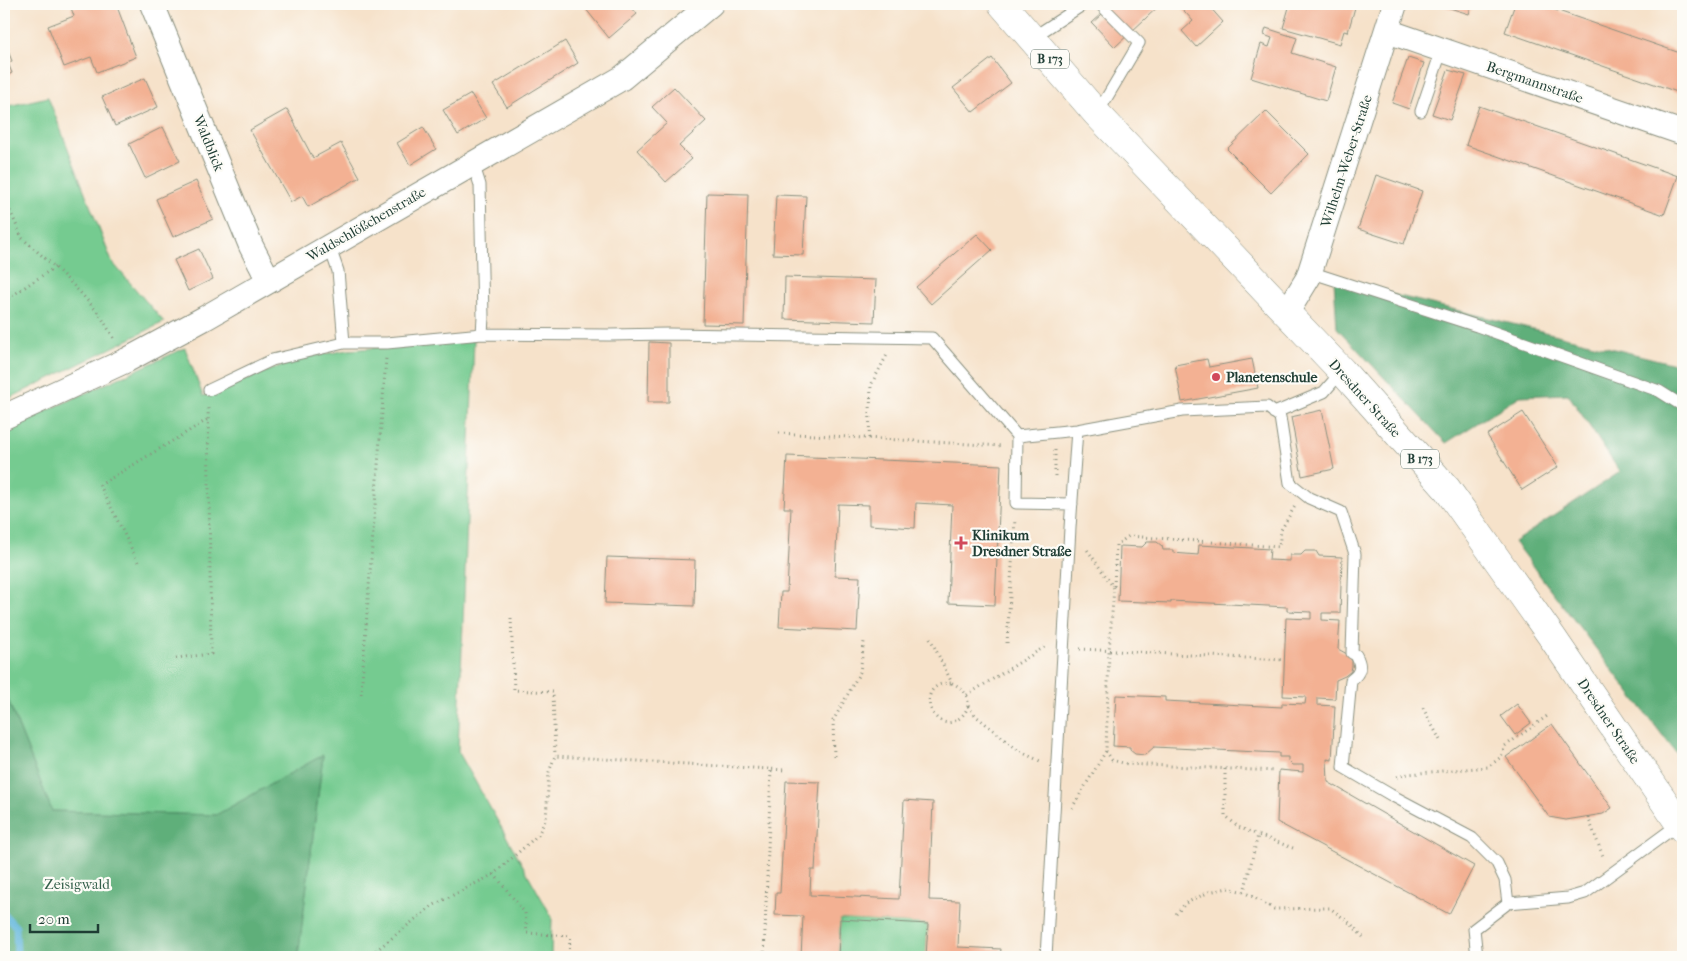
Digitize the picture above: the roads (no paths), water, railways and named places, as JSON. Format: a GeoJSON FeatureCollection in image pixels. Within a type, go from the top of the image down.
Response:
{"type":"FeatureCollection","features":[{"type":"Feature","properties":{"kind":"main road","name":"Dresdner Straße"},"geometry":{"type":"LineString","coordinates":[[1002,4],[1097,114],[1342,371],[1447,489],[1552,637],[1681,827]]}},
{"type":"Feature","properties":{"kind":"street","name":"Waldblick"},"geometry":{"type":"LineString","coordinates":[[152,4],[251,246],[268,281]]}},
{"type":"Feature","properties":{"kind":"street","name":"Waldschlößchenstraße"},"geometry":{"type":"LineString","coordinates":[[4,417],[127,360],[622,78],[711,4]]}},
{"type":"Feature","properties":{"kind":"street","name":"Wilhelm-Weber-Straße"},"geometry":{"type":"LineString","coordinates":[[1286,314],[1310,272],[1395,4]]}},
{"type":"Feature","properties":{"kind":"street","name":"Bergmannstraße"},"geometry":{"type":"LineString","coordinates":[[1387,30],[1683,133]]}},
{"type":"Feature","properties":{"kind":"lane"},"geometry":{"type":"LineString","coordinates":[[1032,38],[1084,4]]}},
{"type":"Feature","properties":{"kind":"lane"},"geometry":{"type":"LineString","coordinates":[[1097,114],[1139,43],[1100,4]]}},
{"type":"Feature","properties":{"kind":"lane"},"geometry":{"type":"LineString","coordinates":[[1421,111],[1442,49]]}},
{"type":"Feature","properties":{"kind":"lane"},"geometry":{"type":"LineString","coordinates":[[473,163],[480,185],[482,334]]}},
{"type":"Feature","properties":{"kind":"lane"},"geometry":{"type":"LineString","coordinates":[[329,245],[338,271],[344,342]]}},
{"type":"Feature","properties":{"kind":"lane"},"geometry":{"type":"LineString","coordinates":[[1310,272],[1477,326],[1641,385],[1659,392],[1683,406]]}},
{"type":"Feature","properties":{"kind":"lane"},"geometry":{"type":"LineString","coordinates":[[209,390],[272,360],[344,342],[387,342],[482,334],[610,336],[668,334],[932,338],[1017,442],[1016,504],[1072,504]]}},
{"type":"Feature","properties":{"kind":"lane"},"geometry":{"type":"LineString","coordinates":[[1274,412],[1324,392],[1342,371]]}},
{"type":"Feature","properties":{"kind":"lane"},"geometry":{"type":"LineString","coordinates":[[1017,442],[1182,411],[1267,407],[1280,417],[1290,483],[1309,498],[1341,512],[1355,554],[1352,653],[1356,655],[1360,668],[1359,674],[1351,680],[1343,767],[1472,838],[1497,863],[1505,880],[1508,903]]}},
{"type":"Feature","properties":{"kind":"lane"},"geometry":{"type":"LineString","coordinates":[[1046,957],[1077,430]]}},
{"type":"Feature","properties":{"kind":"lane"},"geometry":{"type":"LineString","coordinates":[[1478,957],[1474,929],[1508,903],[1568,898],[1585,894],[1609,875],[1681,827]]}},
{"type":"Feature","properties":{"kind":"waterway"},"geometry":{"type":"LineString","coordinates":[[4,914],[16,927],[17,957]]}},
{"type":"Feature","properties":{"kind":"place","name":"Planetenschule"},"geometry":{"type":"Point","coordinates":[1216,377]}},
{"type":"Feature","properties":{"kind":"place","name":"Klinikum Dresdner Straße"},"geometry":{"type":"Point","coordinates":[961,543]}},
{"type":"Feature","properties":{"kind":"park label","name":"Zeisigwald"},"geometry":{"type":"Point","coordinates":[77,884]}}]}
